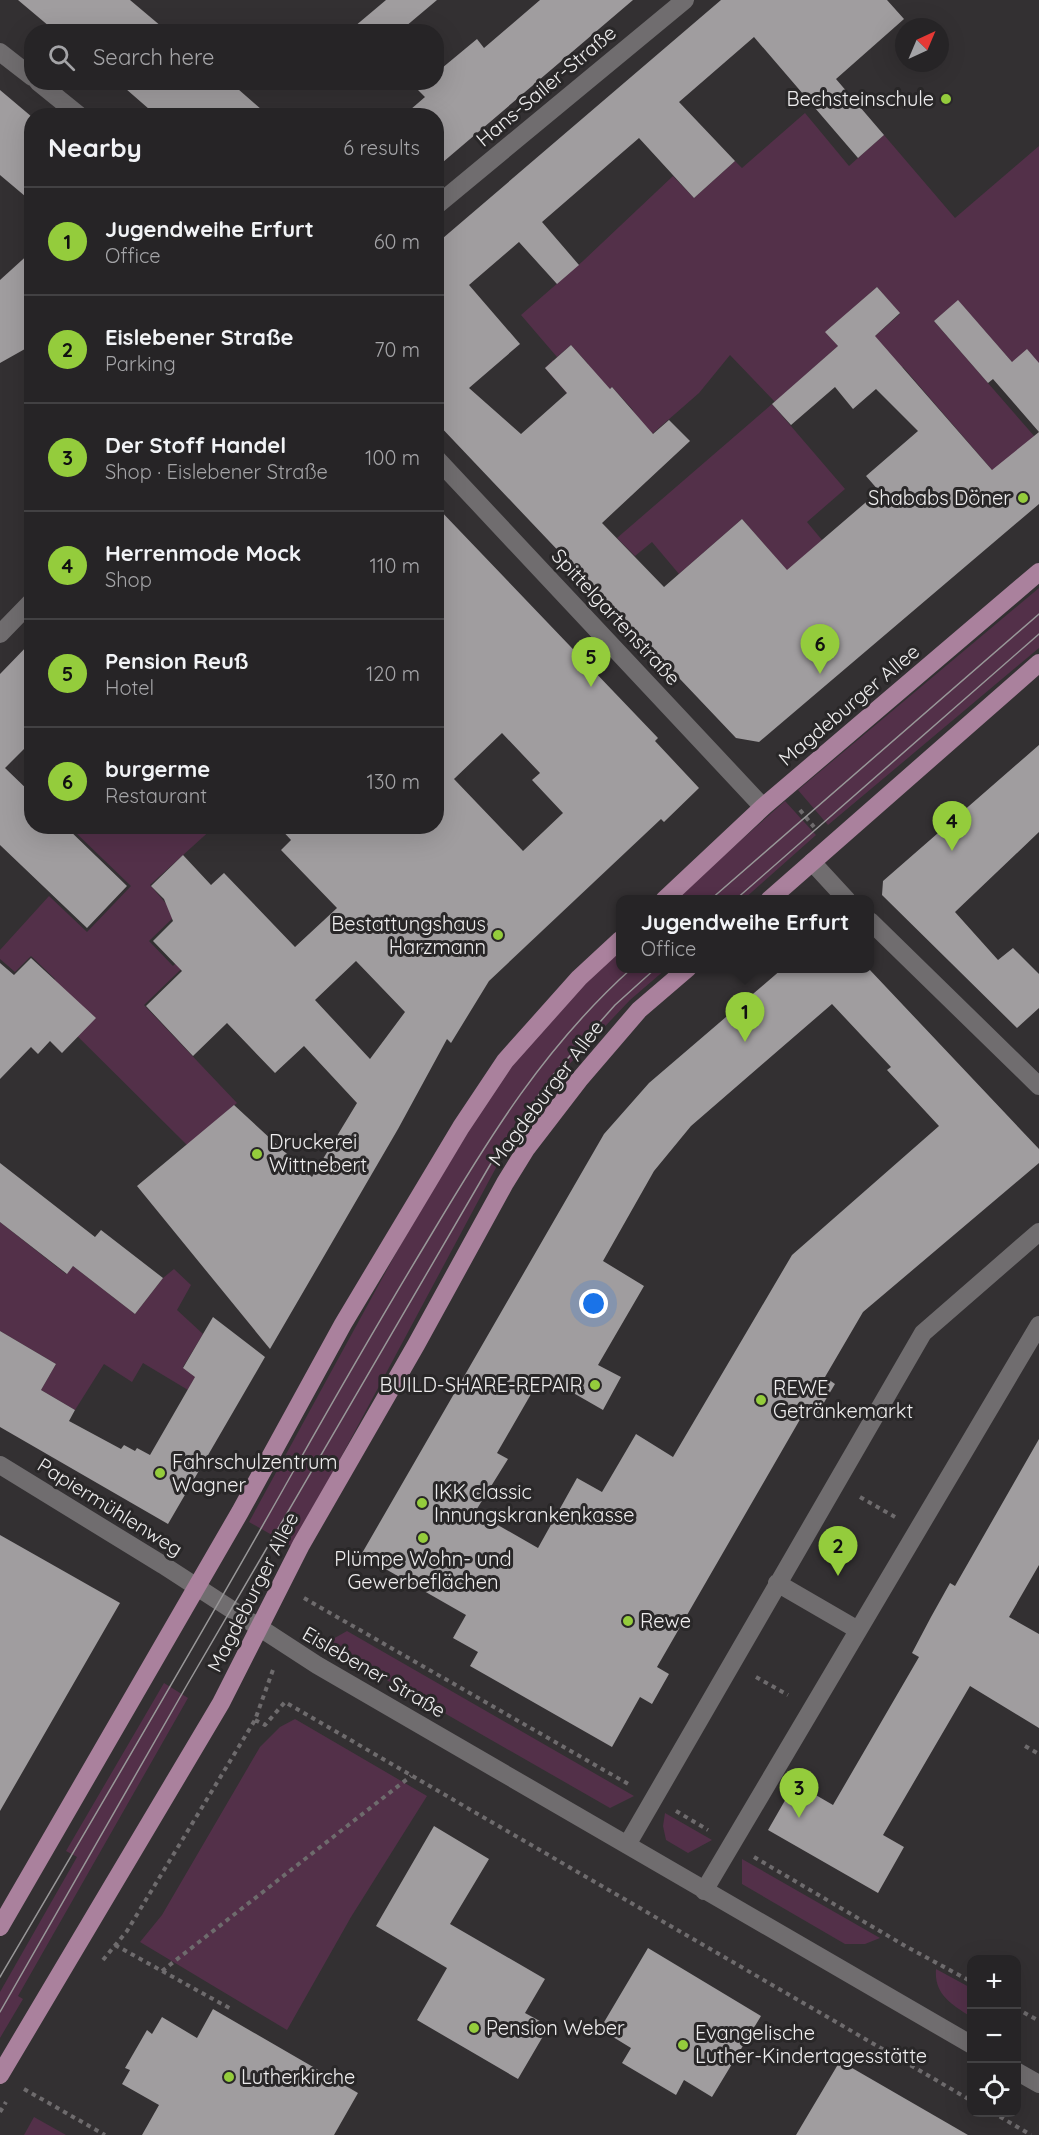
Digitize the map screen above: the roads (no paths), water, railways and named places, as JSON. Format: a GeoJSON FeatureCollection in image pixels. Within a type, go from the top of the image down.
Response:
{"type":"FeatureCollection","features":[{"type":"Feature","properties":{"kind":"main road","name":"Magdeburger Allee"},"geometry":{"type":"LineString","coordinates":[[669,895],[763,807],[1039,572]]}},
{"type":"Feature","properties":{"kind":"main road"},"geometry":{"type":"LineString","coordinates":[[775,895],[1039,663]]}},
{"type":"Feature","properties":{"kind":"main road"},"geometry":{"type":"LineString","coordinates":[[0,1927],[240,1512],[343,1324],[461,1127],[505,1061],[579,978],[616,944]]}},
{"type":"Feature","properties":{"kind":"main road","name":"Magdeburger Allee"},"geometry":{"type":"LineString","coordinates":[[0,2075],[221,1703],[301,1545],[526,1149],[579,1080],[639,1010],[683,973]]}},
{"type":"Feature","properties":{"kind":"street","name":"Hans-Sailer-Straße"},"geometry":{"type":"LineString","coordinates":[[444,199],[684,0]]}},
{"type":"Feature","properties":{"kind":"street"},"geometry":{"type":"LineString","coordinates":[[0,52],[24,71]]}},
{"type":"Feature","properties":{"kind":"street"},"geometry":{"type":"LineString","coordinates":[[48,90],[70,108]]}},
{"type":"Feature","properties":{"kind":"street","name":"Spittelgartenstraße"},"geometry":{"type":"LineString","coordinates":[[444,467],[763,807]]}},
{"type":"Feature","properties":{"kind":"street"},"geometry":{"type":"LineString","coordinates":[[0,634],[24,609]]}},
{"type":"Feature","properties":{"kind":"street"},"geometry":{"type":"LineString","coordinates":[[812,862],[842,895]]}},
{"type":"Feature","properties":{"kind":"street"},"geometry":{"type":"LineString","coordinates":[[874,925],[1039,1086]]}},
{"type":"Feature","properties":{"kind":"street"},"geometry":{"type":"LineString","coordinates":[[627,1845],[923,1333],[1039,1232]]}},
{"type":"Feature","properties":{"kind":"street"},"geometry":{"type":"LineString","coordinates":[[705,1891],[1039,1324]]}},
{"type":"Feature","properties":{"kind":"street","name":"Papiermühlenweg"},"geometry":{"type":"LineString","coordinates":[[0,1465],[195,1588]]}},
{"type":"Feature","properties":{"kind":"street"},"geometry":{"type":"LineString","coordinates":[[777,1583],[858,1630]]}},
{"type":"Feature","properties":{"kind":"street","name":"Eislebener Straße"},"geometry":{"type":"LineString","coordinates":[[195,1588],[317,1665],[967,2042]]}},
{"type":"Feature","properties":{"kind":"street"},"geometry":{"type":"LineString","coordinates":[[1021,2073],[1039,2084]]}},
{"type":"Feature","properties":{"kind":"tram line"},"geometry":{"type":"LineString","coordinates":[[716,895],[1039,614]]}},
{"type":"Feature","properties":{"kind":"tram line"},"geometry":{"type":"LineString","coordinates":[[741,895],[1039,634]]}},
{"type":"Feature","properties":{"kind":"tram line"},"geometry":{"type":"LineString","coordinates":[[0,1977],[363,1349],[475,1162],[546,1061],[572,1029],[627,973]]}},
{"type":"Feature","properties":{"kind":"tram line"},"geometry":{"type":"LineString","coordinates":[[0,2012],[187,1685],[497,1153],[554,1074],[615,1005],[650,973]]}},
{"type":"Feature","properties":{"kind":"place","name":"Bechsteinschule"},"geometry":{"type":"Point","coordinates":[946,99]}},
{"type":"Feature","properties":{"kind":"place","name":"Shababs Döner"},"geometry":{"type":"Point","coordinates":[1023,498]}},
{"type":"Feature","properties":{"kind":"place","name":"burgerme"},"geometry":{"type":"Point","coordinates":[820,674]}},
{"type":"Feature","properties":{"kind":"place","name":"Pension Reuß"},"geometry":{"type":"Point","coordinates":[591,687]}},
{"type":"Feature","properties":{"kind":"place","name":"Herrenmode Mock"},"geometry":{"type":"Point","coordinates":[952,851]}},
{"type":"Feature","properties":{"kind":"place","name":"Bestattungshaus Harzmann"},"geometry":{"type":"Point","coordinates":[498,935]}},
{"type":"Feature","properties":{"kind":"place","name":"Jugendweihe Erfurt"},"geometry":{"type":"Point","coordinates":[745,1042]}},
{"type":"Feature","properties":{"kind":"place","name":"Druckerei Wittnebert"},"geometry":{"type":"Point","coordinates":[257,1154]}},
{"type":"Feature","properties":{"kind":"place","name":"BUILD-SHARE-REPAIR"},"geometry":{"type":"Point","coordinates":[595,1385]}},
{"type":"Feature","properties":{"kind":"place","name":"REWE Getränkemarkt"},"geometry":{"type":"Point","coordinates":[761,1400]}},
{"type":"Feature","properties":{"kind":"place","name":"Fahrschulzentrum Wagner"},"geometry":{"type":"Point","coordinates":[160,1473]}},
{"type":"Feature","properties":{"kind":"place","name":"IKK classic Innungskrankenkasse"},"geometry":{"type":"Point","coordinates":[422,1503]}},
{"type":"Feature","properties":{"kind":"place","name":"Plümpe Wohn- und Gewerbeflächen"},"geometry":{"type":"Point","coordinates":[423,1538]}},
{"type":"Feature","properties":{"kind":"place","name":"Eislebener Straße"},"geometry":{"type":"Point","coordinates":[838,1576]}},
{"type":"Feature","properties":{"kind":"place","name":"Rewe"},"geometry":{"type":"Point","coordinates":[628,1621]}},
{"type":"Feature","properties":{"kind":"place","name":"Der Stoff Handel"},"geometry":{"type":"Point","coordinates":[799,1818]}},
{"type":"Feature","properties":{"kind":"place","name":"Pension Weber"},"geometry":{"type":"Point","coordinates":[474,2028]}},
{"type":"Feature","properties":{"kind":"place","name":"Evangelische Luther-Kindertagesstätte"},"geometry":{"type":"Point","coordinates":[683,2045]}},
{"type":"Feature","properties":{"kind":"place","name":"Lutherkirche"},"geometry":{"type":"Point","coordinates":[229,2077]}}]}
